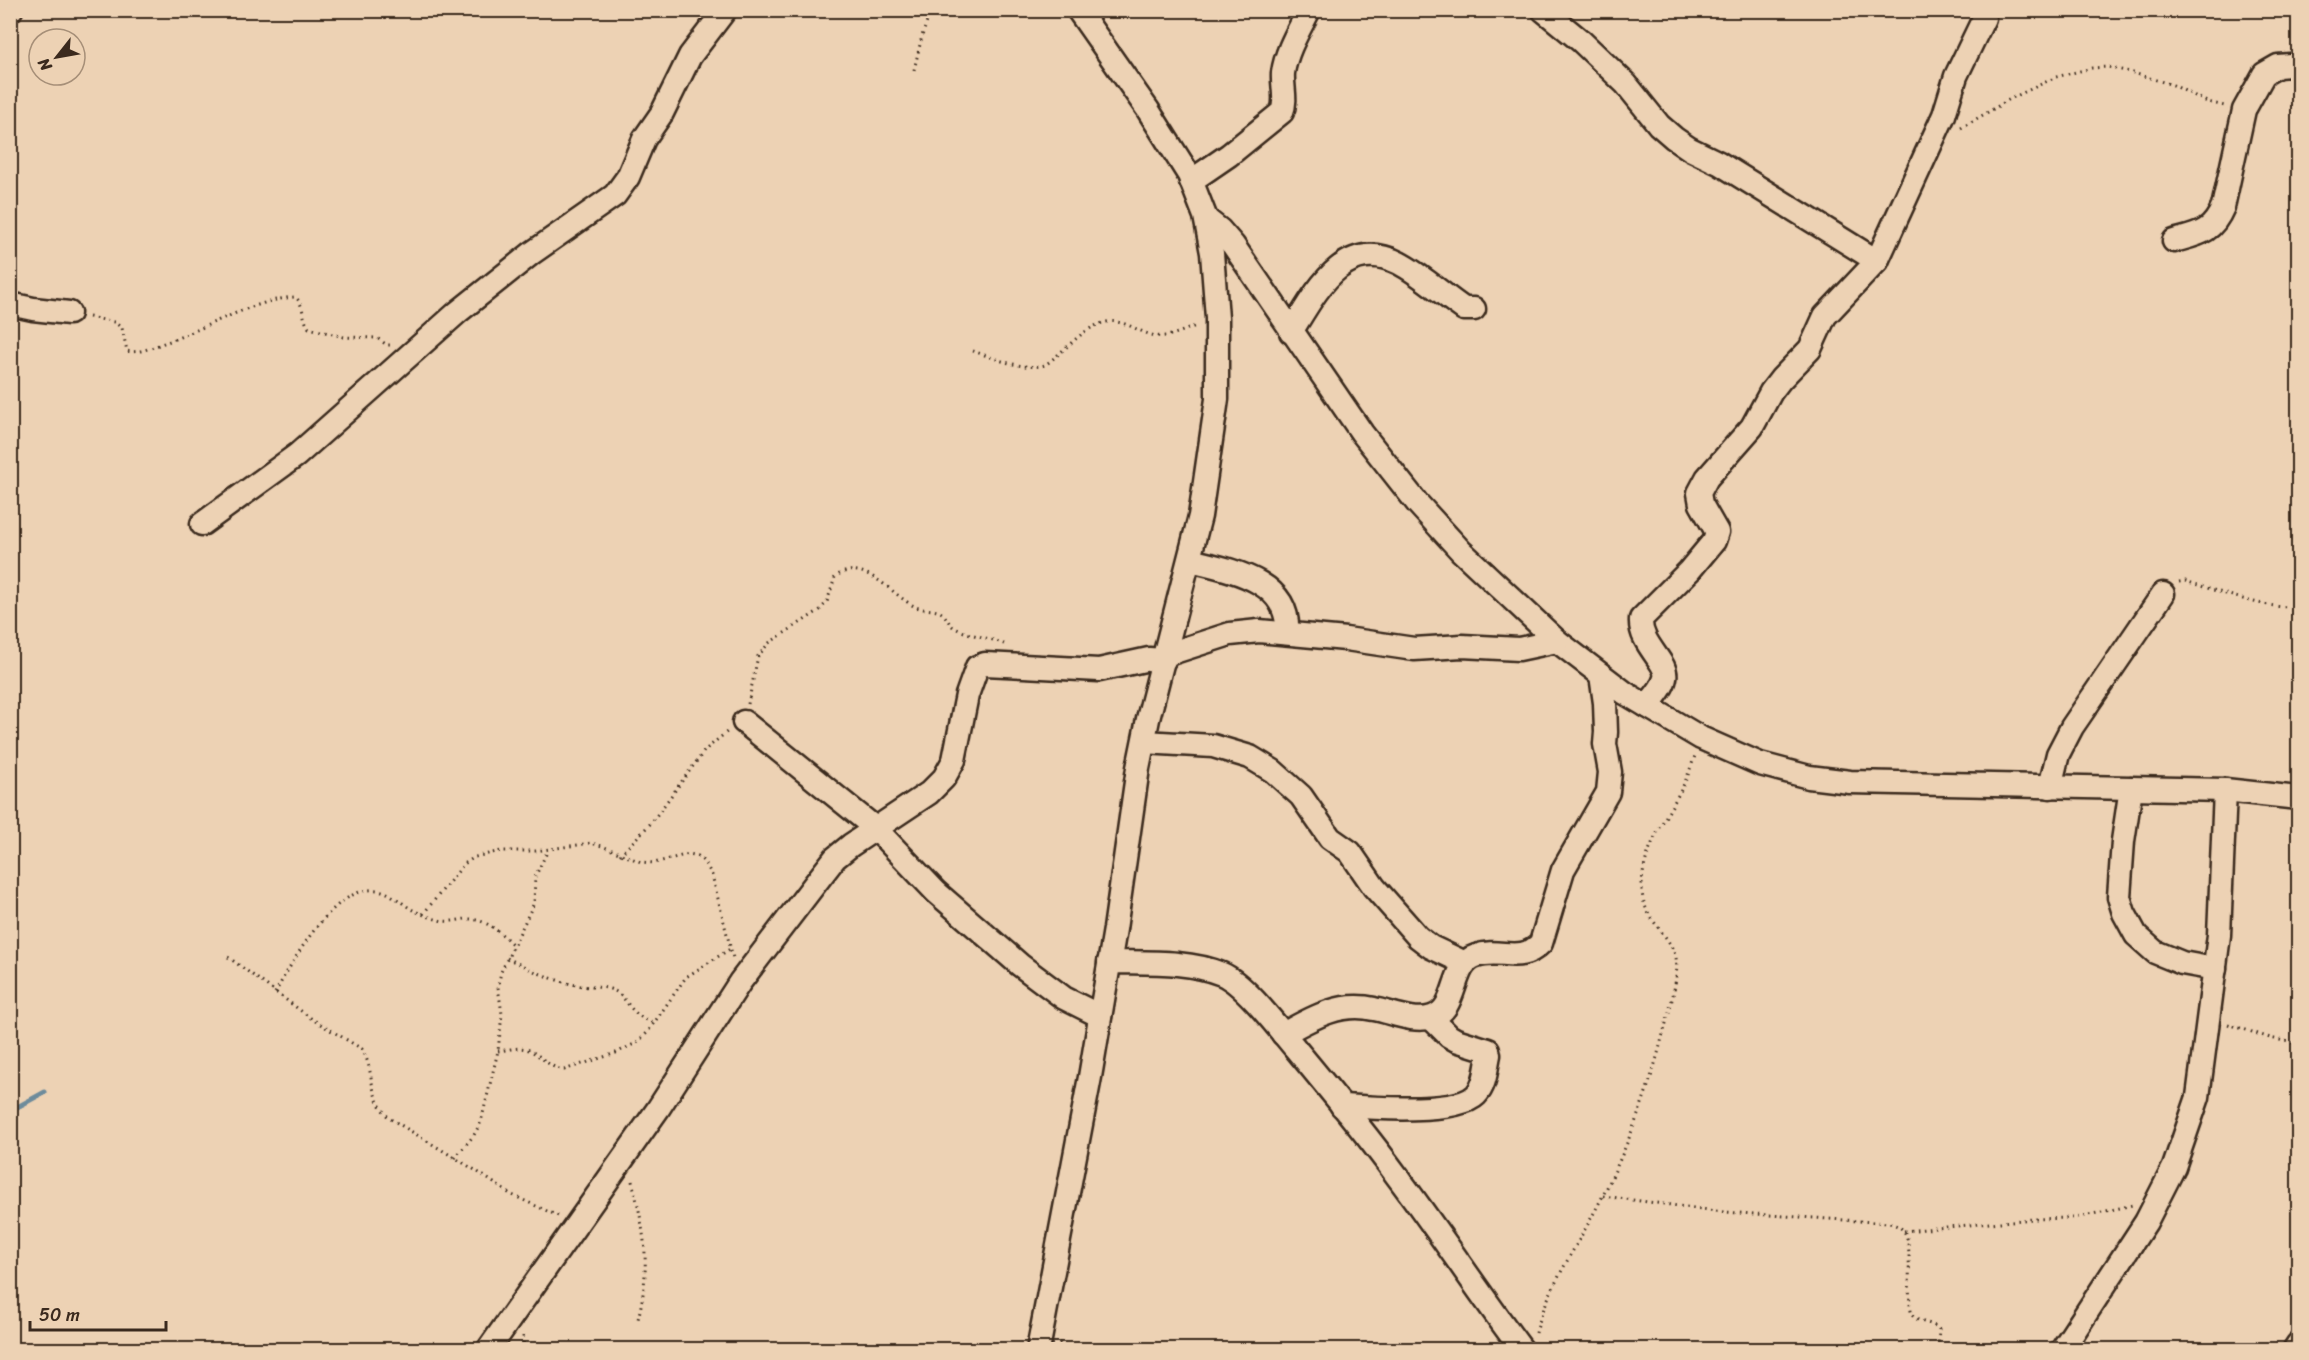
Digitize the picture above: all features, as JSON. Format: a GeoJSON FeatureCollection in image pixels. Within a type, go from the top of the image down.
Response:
{"type":"FeatureCollection","features":[{"type":"Feature","properties":{"kind":"street"},"geometry":{"type":"LineString","coordinates":[[202,524],[297,455],[429,339],[532,253],[615,195],[628,177],[644,139],[666,106],[690,56],[725,10]]}},
{"type":"Feature","properties":{"kind":"street"},"geometry":{"type":"LineString","coordinates":[[1038,1350],[1100,1016],[1144,741],[1190,560],[1204,493],[1218,399],[1217,318],[1212,253],[1206,219],[1191,181],[1148,110],[1078,10]]}},
{"type":"Feature","properties":{"kind":"street"},"geometry":{"type":"LineString","coordinates":[[1191,181],[1229,155],[1282,112],[1285,105],[1283,75],[1286,61],[1294,38],[1309,10]]}},
{"type":"Feature","properties":{"kind":"street"},"geometry":{"type":"LineString","coordinates":[[1543,10],[1581,41],[1626,84],[1659,125],[1674,138],[1689,149],[1719,163],[1877,261]]}},
{"type":"Feature","properties":{"kind":"street"},"geometry":{"type":"LineString","coordinates":[[1647,706],[1665,679],[1666,670],[1640,631],[1641,619],[1689,571],[1714,541],[1717,532],[1701,504],[1699,493],[1707,478],[1752,427],[1771,392],[1781,379],[1810,349],[1825,316],[1877,261],[1944,115],[1956,76],[1984,18],[1983,10]]}},
{"type":"Feature","properties":{"kind":"street"},"geometry":{"type":"LineString","coordinates":[[2174,241],[2204,232],[2217,222],[2223,207],[2244,110],[2264,74],[2278,66],[2290,65],[2298,68]]}},
{"type":"Feature","properties":{"kind":"street"},"geometry":{"type":"LineString","coordinates":[[1206,219],[1233,245],[1362,433],[1418,504],[1461,551],[1557,641],[1625,693],[1701,738],[1760,764],[1809,777],[1850,782],[2225,790],[2298,798]]}},
{"type":"Feature","properties":{"kind":"street"},"geometry":{"type":"LineString","coordinates":[[1291,332],[1315,294],[1333,272],[1344,263],[1362,257],[1377,257],[1398,263],[1464,309],[1474,309]]}},
{"type":"Feature","properties":{"kind":"street"},"geometry":{"type":"LineString","coordinates":[[10,304],[69,313]]}},
{"type":"Feature","properties":{"kind":"street"},"geometry":{"type":"LineString","coordinates":[[1190,560],[1230,570],[1261,584],[1276,596],[1286,613],[1287,633]]}},
{"type":"Feature","properties":{"kind":"street"},"geometry":{"type":"LineString","coordinates":[[2050,787],[2058,754],[2072,727],[2163,594]]}},
{"type":"Feature","properties":{"kind":"street"},"geometry":{"type":"LineString","coordinates":[[488,1350],[702,1044],[740,982],[835,858],[875,828],[929,793],[944,778],[954,760],[974,671],[981,665],[1099,670],[1165,657],[1230,634],[1259,631],[1421,649],[1462,646],[1520,649],[1557,641]]}},
{"type":"Feature","properties":{"kind":"street"},"geometry":{"type":"LineString","coordinates":[[1283,1034],[1323,1013],[1351,1006],[1431,1018],[1443,1010],[1465,963],[1475,956],[1525,954],[1534,950],[1541,943],[1563,870],[1608,792],[1610,772],[1605,744],[1601,675]]}},
{"type":"Feature","properties":{"kind":"street"},"geometry":{"type":"LineString","coordinates":[[744,722],[875,828],[936,892],[1020,965],[1064,998],[1100,1016]]}},
{"type":"Feature","properties":{"kind":"street"},"geometry":{"type":"LineString","coordinates":[[1144,741],[1213,746],[1250,756],[1273,771],[1302,796],[1330,838],[1350,852],[1374,887],[1418,937],[1431,947],[1465,963]]}},
{"type":"Feature","properties":{"kind":"street"},"geometry":{"type":"LineString","coordinates":[[2131,788],[2123,841],[2119,897],[2124,913],[2136,935],[2155,952],[2182,963],[2215,969]]}},
{"type":"Feature","properties":{"kind":"street"},"geometry":{"type":"LineString","coordinates":[[2062,1350],[2146,1222],[2174,1167],[2198,1097],[2219,935],[2225,790]]}},
{"type":"Feature","properties":{"kind":"street"},"geometry":{"type":"LineString","coordinates":[[1109,962],[1180,965],[1206,969],[1224,975],[1248,994],[1397,1175],[1479,1293],[1529,1342]]}},
{"type":"Feature","properties":{"kind":"street"},"geometry":{"type":"LineString","coordinates":[[1342,1106],[1394,1108],[1462,1104],[1478,1094],[1483,1084],[1488,1050],[1449,1036],[1431,1018]]}},
{"type":"Feature","properties":{"kind":"street"},"geometry":{"type":"LineString","coordinates":[[2294,1350],[2298,1344]]}},
{"type":"Feature","properties":{"kind":"path"},"geometry":{"type":"LineString","coordinates":[[914,70],[931,10]]}},
{"type":"Feature","properties":{"kind":"path"},"geometry":{"type":"LineString","coordinates":[[1933,140],[1971,124],[2010,99],[2056,77],[2092,68],[2108,67],[2140,75],[2173,85],[2208,102],[2244,110]]}},
{"type":"Feature","properties":{"kind":"path"},"geometry":{"type":"LineString","coordinates":[[69,313],[114,322],[122,328],[127,351],[135,352],[261,304],[295,297],[300,301],[306,325],[314,330],[325,331],[344,338],[377,338],[387,345],[429,339]]}},
{"type":"Feature","properties":{"kind":"path"},"geometry":{"type":"LineString","coordinates":[[973,351],[997,360],[1037,367],[1045,365],[1082,335],[1104,322],[1117,321],[1148,334],[1164,336],[1217,318]]}},
{"type":"Feature","properties":{"kind":"path"},"geometry":{"type":"LineString","coordinates":[[620,855],[651,823],[705,750],[725,732],[744,722],[758,656],[769,643],[827,602],[836,577],[842,572],[849,570],[862,572],[912,605],[935,610],[943,615],[953,627],[1005,645]]}},
{"type":"Feature","properties":{"kind":"path"},"geometry":{"type":"LineString","coordinates":[[2163,594],[2175,583],[2184,581],[2274,607],[2298,605]]}},
{"type":"Feature","properties":{"kind":"path"},"geometry":{"type":"LineString","coordinates":[[1529,1342],[1542,1311],[1602,1196],[1636,1119],[1660,1046],[1672,996],[1676,958],[1645,909],[1642,889],[1648,855],[1657,830],[1683,785],[1701,738]]}},
{"type":"Feature","properties":{"kind":"path"},"geometry":{"type":"LineString","coordinates":[[423,914],[464,864],[475,857],[501,851],[548,850],[591,843],[641,862],[689,854],[698,856],[705,863],[711,875],[740,982]]}},
{"type":"Feature","properties":{"kind":"path"},"geometry":{"type":"LineString","coordinates":[[455,1158],[474,1135],[481,1122],[498,1051],[501,1014],[498,987],[501,972],[534,903],[535,877],[548,850]]}},
{"type":"Feature","properties":{"kind":"path"},"geometry":{"type":"LineString","coordinates":[[275,993],[309,938],[330,912],[347,898],[377,890],[423,914],[444,921],[467,919],[483,922],[513,945]]}},
{"type":"Feature","properties":{"kind":"path"},"geometry":{"type":"LineString","coordinates":[[498,1051],[521,1048],[528,1050],[556,1069],[564,1070],[630,1046],[647,1033],[686,977],[730,949]]}},
{"type":"Feature","properties":{"kind":"path"},"geometry":{"type":"LineString","coordinates":[[228,957],[332,1033],[362,1049],[366,1056],[371,1087],[379,1106],[389,1118],[510,1194],[576,1225]]}},
{"type":"Feature","properties":{"kind":"path"},"geometry":{"type":"LineString","coordinates":[[507,957],[536,973],[564,982],[611,989],[619,994],[637,1016],[654,1022]]}},
{"type":"Feature","properties":{"kind":"path"},"geometry":{"type":"LineString","coordinates":[[2210,1018],[2270,1038],[2298,1044]]}},
{"type":"Feature","properties":{"kind":"path"},"geometry":{"type":"LineString","coordinates":[[625,1156],[642,1222],[647,1270],[645,1294],[638,1319]]}},
{"type":"Feature","properties":{"kind":"path"},"geometry":{"type":"LineString","coordinates":[[1602,1196],[1724,1212],[1888,1223],[1899,1227],[1904,1231],[1908,1243],[1912,1315],[1916,1320],[1939,1329],[1938,1350]]}},
{"type":"Feature","properties":{"kind":"path"},"geometry":{"type":"LineString","coordinates":[[1904,1231],[2033,1219],[2075,1218],[2158,1199]]}},
{"type":"Feature","properties":{"kind":"waterway"},"geometry":{"type":"LineString","coordinates":[[10,1111],[45,1092]]}}]}
